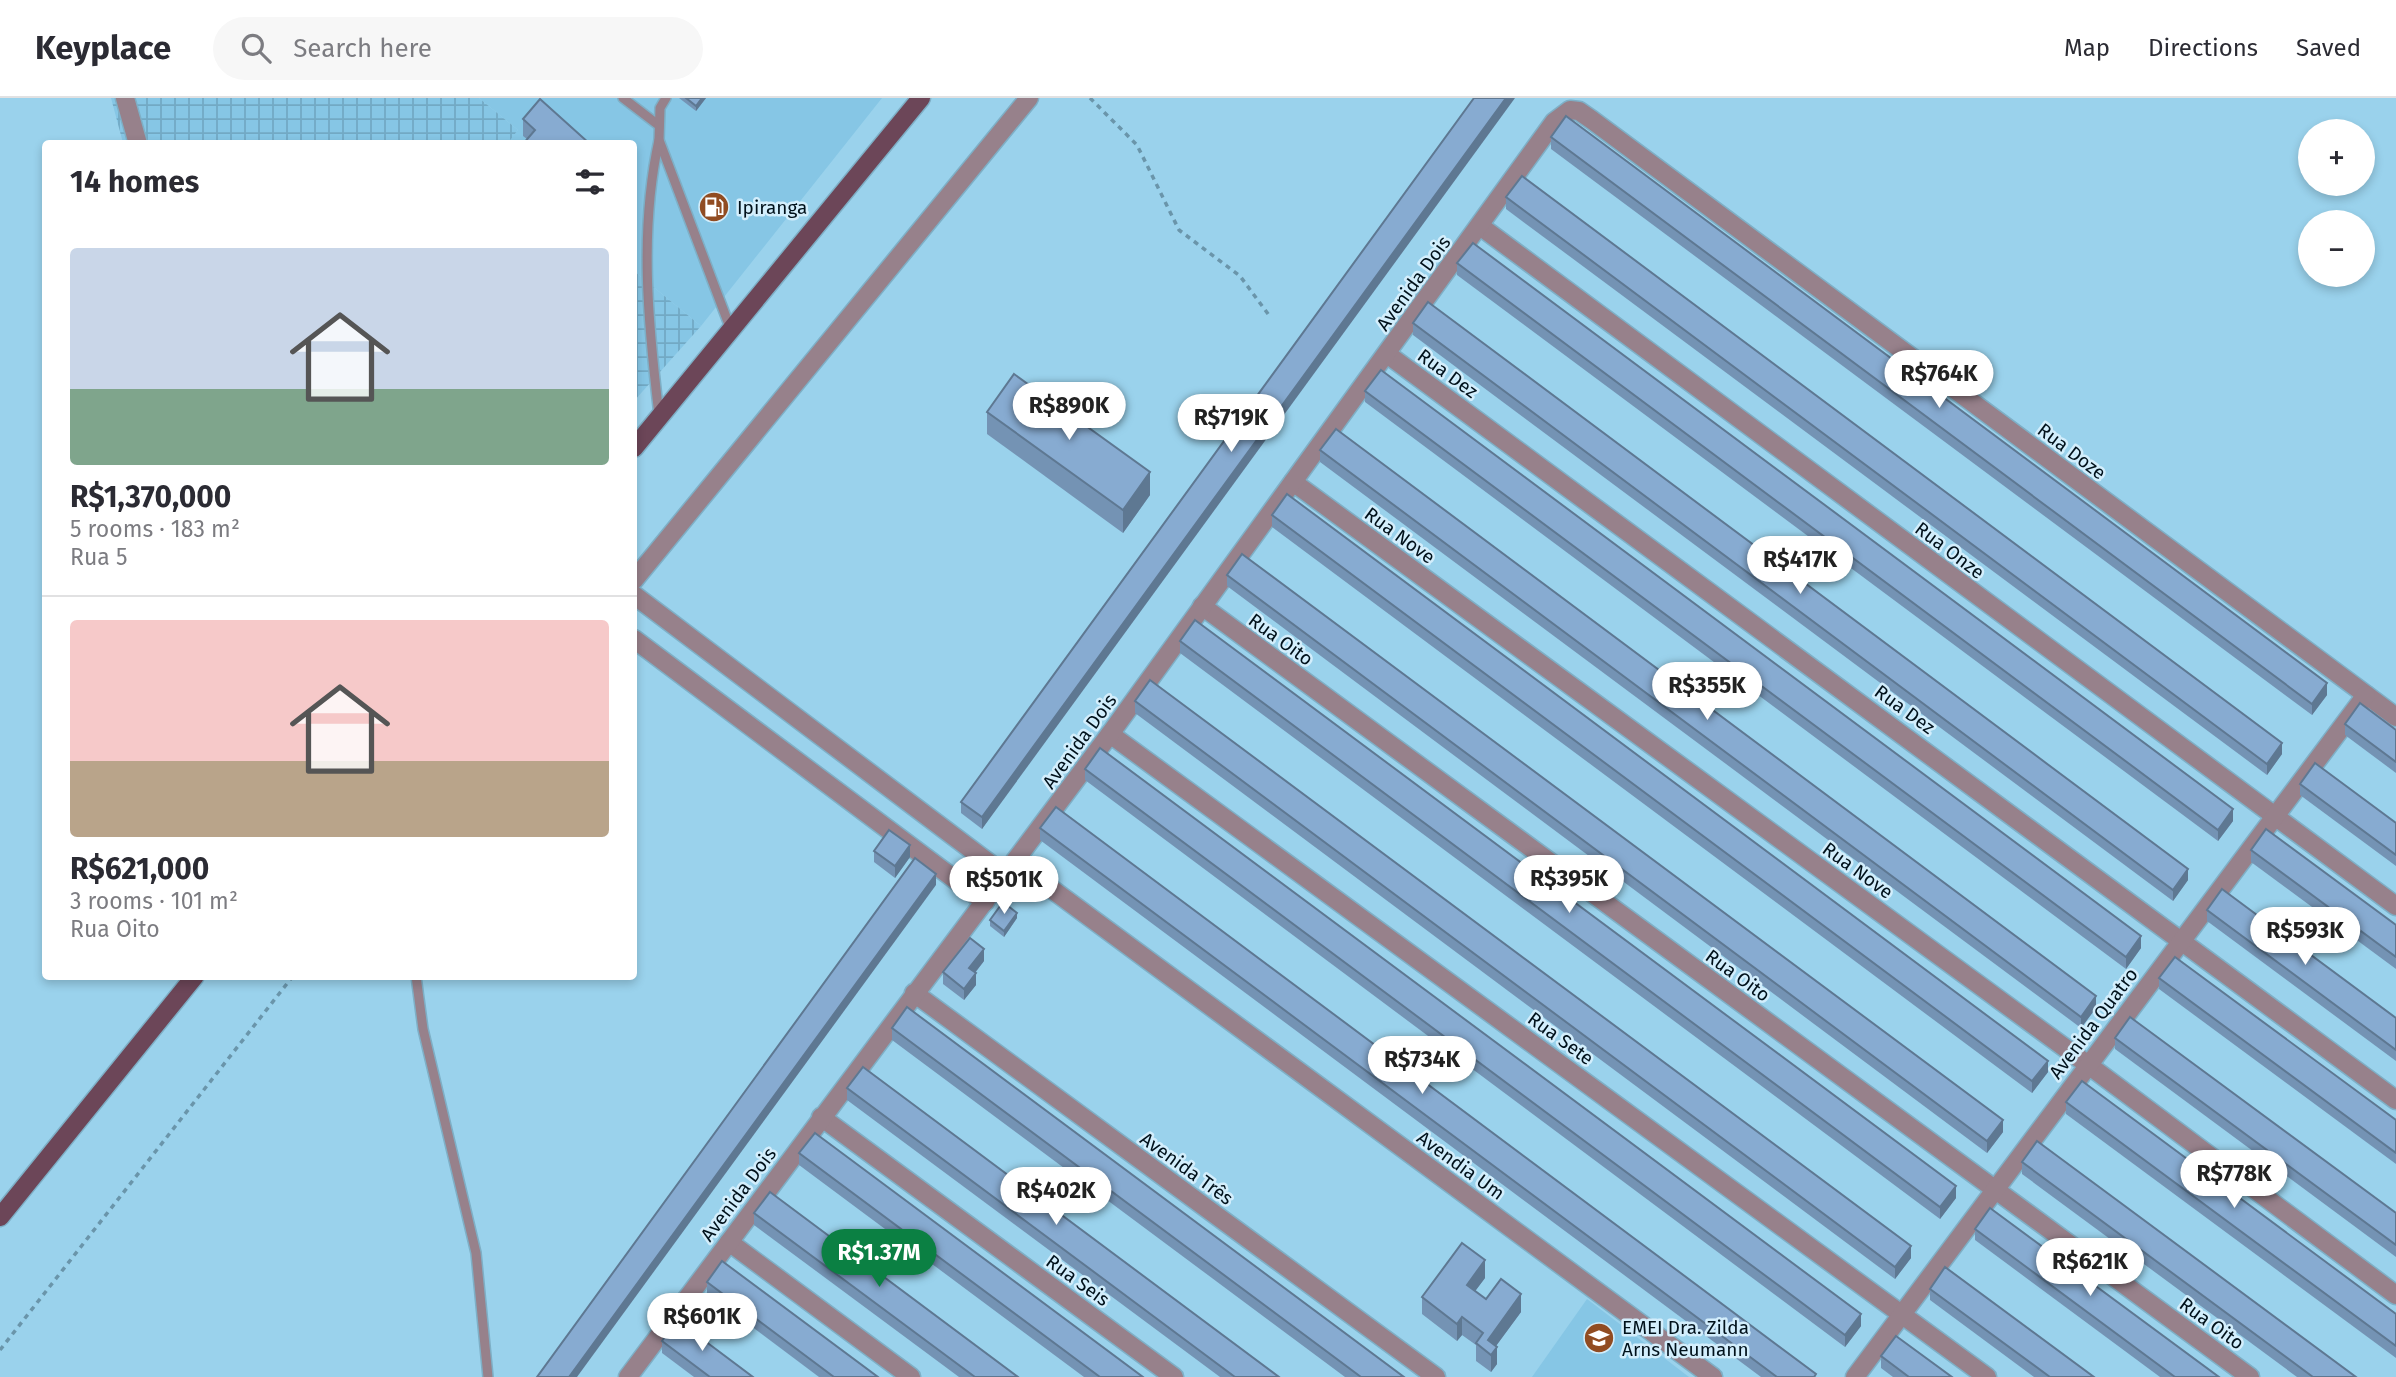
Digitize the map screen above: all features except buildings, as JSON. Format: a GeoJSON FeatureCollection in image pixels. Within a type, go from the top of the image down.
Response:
{"type":"FeatureCollection","features":[{"type":"Feature","properties":{"kind":"main road"},"geometry":{"type":"LineString","coordinates":[[637,444],[921,98]]}},
{"type":"Feature","properties":{"kind":"main road"},"geometry":{"type":"LineString","coordinates":[[0,1217],[192,980]]}},
{"type":"Feature","properties":{"kind":"street"},"geometry":{"type":"LineString","coordinates":[[125,98],[137,140]]}},
{"type":"Feature","properties":{"kind":"street"},"geometry":{"type":"LineString","coordinates":[[637,576],[1029,98]]}},
{"type":"Feature","properties":{"kind":"street","name":"Rua Doze"},"geometry":{"type":"LineString","coordinates":[[1554,122],[1570,110],[1579,111],[1592,120],[2396,717]]}},
{"type":"Feature","properties":{"kind":"street","name":"Avenida Dois"},"geometry":{"type":"LineString","coordinates":[[635,1375],[821,1117],[1110,734],[1554,122]]}},
{"type":"Feature","properties":{"kind":"street","name":"Rua Onze"},"geometry":{"type":"LineString","coordinates":[[1480,226],[2396,906]]}},
{"type":"Feature","properties":{"kind":"street","name":"Rua Dez"},"geometry":{"type":"LineString","coordinates":[[1387,354],[2396,1100]]}},
{"type":"Feature","properties":{"kind":"street","name":"Rua Nove"},"geometry":{"type":"LineString","coordinates":[[1293,482],[2087,1064],[2396,1295]]}},
{"type":"Feature","properties":{"kind":"street","name":"Avendia Um"},"geometry":{"type":"LineString","coordinates":[[637,597],[1713,1377]]}},
{"type":"Feature","properties":{"kind":"street","name":"Rua Oito"},"geometry":{"type":"LineString","coordinates":[[1202,606],[2250,1377]]}},
{"type":"Feature","properties":{"kind":"street"},"geometry":{"type":"LineString","coordinates":[[637,641],[985,902]]}},
{"type":"Feature","properties":{"kind":"street","name":"Avenida Quatro"},"geometry":{"type":"LineString","coordinates":[[1855,1377],[2366,695]]}},
{"type":"Feature","properties":{"kind":"street","name":"Rua Sete"},"geometry":{"type":"LineString","coordinates":[[1110,734],[1987,1377]]}},
{"type":"Feature","properties":{"kind":"street","name":"Avenida Três"},"geometry":{"type":"LineString","coordinates":[[914,993],[1436,1377]]}},
{"type":"Feature","properties":{"kind":"street","name":"Rua Seis"},"geometry":{"type":"LineString","coordinates":[[821,1117],[1174,1377]]}},
{"type":"Feature","properties":{"kind":"street"},"geometry":{"type":"LineString","coordinates":[[729,1242],[911,1377]]}},
{"type":"Feature","properties":{"kind":"lane"},"geometry":{"type":"LineString","coordinates":[[623,98],[657,124]]}},
{"type":"Feature","properties":{"kind":"lane"},"geometry":{"type":"LineString","coordinates":[[666,98],[660,108],[657,124],[659,140],[731,330]]}},
{"type":"Feature","properties":{"kind":"lane"},"geometry":{"type":"LineString","coordinates":[[659,140],[649,184],[647,312],[659,416]]}},
{"type":"Feature","properties":{"kind":"lane"},"geometry":{"type":"LineString","coordinates":[[417,980],[423,1029],[476,1253],[488,1377]]}},
{"type":"Feature","properties":{"kind":"path"},"geometry":{"type":"LineString","coordinates":[[1090,98],[1136,145],[1179,230],[1240,276],[1271,318]]}},
{"type":"Feature","properties":{"kind":"path"},"geometry":{"type":"LineString","coordinates":[[0,1350],[290,980]]}},
{"type":"Feature","properties":{"kind":"shaded area"},"geometry":{"type":"Polygon","coordinates":[[[111,98],[479,98],[518,130],[510,140],[122,140],[111,98]]]}},
{"type":"Feature","properties":{"kind":"shaded area","name":"Ipiranga"},"geometry":{"type":"Polygon","coordinates":[[[479,98],[882,98],[701,326],[637,273],[637,140],[510,140],[518,130],[479,98]]]}},
{"type":"Feature","properties":{"kind":"shaded area"},"geometry":{"type":"Polygon","coordinates":[[[637,273],[701,326],[637,398],[637,273]]]}},
{"type":"Feature","properties":{"kind":"shaded area","name":"EMEI Dra. Zilda Arns Neumann"},"geometry":{"type":"Polygon","coordinates":[[[1587,1299],[1689,1377],[1532,1377],[1587,1299]]]}},
{"type":"Feature","properties":{"kind":"place","name":"Ipiranga"},"geometry":{"type":"Point","coordinates":[714,207]}},
{"type":"Feature","properties":{"kind":"place","name":"EMEI Dra. Zilda Arns Neumann"},"geometry":{"type":"Point","coordinates":[1599,1338]}}]}
